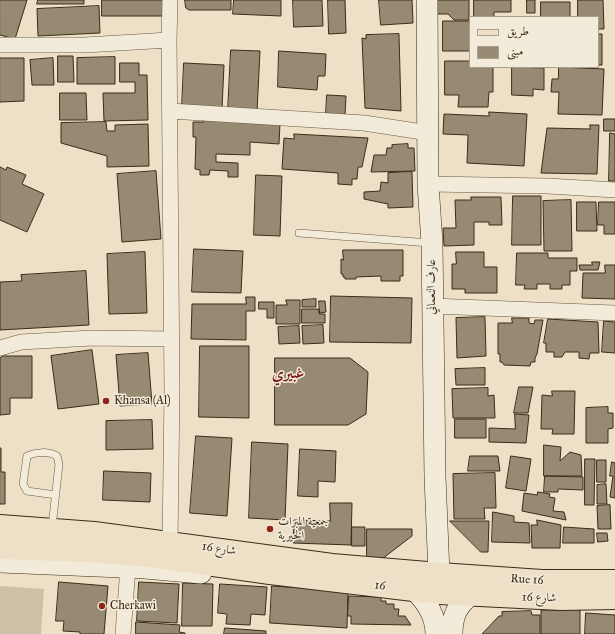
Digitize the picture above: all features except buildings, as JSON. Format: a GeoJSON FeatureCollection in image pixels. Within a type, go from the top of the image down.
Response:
{"type":"FeatureCollection","features":[{"type":"Feature","properties":{"kind":"main road","name":"شارع 16"},"geometry":{"type":"LineString","coordinates":[[0,526],[94,533],[170,542],[332,565],[439,584],[470,595],[561,599],[615,598]]}},
{"type":"Feature","properties":{"kind":"main road","name":"شارع 16"},"geometry":{"type":"LineString","coordinates":[[0,548],[88,551],[150,556],[270,574],[321,579]]}},
{"type":"Feature","properties":{"kind":"main road","name":"16"},"geometry":{"type":"LineString","coordinates":[[321,579],[415,590],[439,584]]}},
{"type":"Feature","properties":{"kind":"main road","name":"Rue 16"},"geometry":{"type":"LineString","coordinates":[[439,584],[542,581],[615,581]]}},
{"type":"Feature","properties":{"kind":"street"},"geometry":{"type":"LineString","coordinates":[[170,0],[169,40],[172,391],[170,542]]}},
{"type":"Feature","properties":{"kind":"street","name":"عارف النعماني"},"geometry":{"type":"LineString","coordinates":[[427,0],[429,133],[428,184],[432,243],[435,477],[439,584]]}},
{"type":"Feature","properties":{"kind":"street"},"geometry":{"type":"LineString","coordinates":[[0,45],[85,45],[169,40]]}},
{"type":"Feature","properties":{"kind":"street"},"geometry":{"type":"LineString","coordinates":[[170,111],[364,123],[429,133]]}},
{"type":"Feature","properties":{"kind":"street"},"geometry":{"type":"LineString","coordinates":[[428,184],[548,186],[615,190]]}},
{"type":"Feature","properties":{"kind":"street"},"geometry":{"type":"LineString","coordinates":[[432,306],[615,313]]}},
{"type":"Feature","properties":{"kind":"street"},"geometry":{"type":"LineString","coordinates":[[0,348],[21,342],[92,338],[171,339]]}},
{"type":"Feature","properties":{"kind":"street","name":"شارع 16"},"geometry":{"type":"LineString","coordinates":[[0,562],[128,567],[242,576],[321,579]]}},
{"type":"Feature","properties":{"kind":"street"},"geometry":{"type":"LineString","coordinates":[[123,634],[128,567]]}},
{"type":"Feature","properties":{"kind":"street"},"geometry":{"type":"LineString","coordinates":[[415,590],[425,601],[432,613],[436,627],[436,634]]}},
{"type":"Feature","properties":{"kind":"street"},"geometry":{"type":"LineString","coordinates":[[452,634],[454,614],[461,603],[470,595]]}},
{"type":"Feature","properties":{"kind":"lane"},"geometry":{"type":"LineString","coordinates":[[299,233],[432,243]]}},
{"type":"Feature","properties":{"kind":"lane"},"geometry":{"type":"LineString","coordinates":[[52,529],[56,494],[59,464],[57,456],[50,452],[27,456],[23,484],[28,491],[56,494]]}},
{"type":"Feature","properties":{"kind":"shaded area"},"geometry":{"type":"Polygon","coordinates":[[[0,586],[44,589],[41,634],[0,634],[0,586]]]}},
{"type":"Feature","properties":{"kind":"place","name":"Khansa (Al)"},"geometry":{"type":"Point","coordinates":[106,401]}},
{"type":"Feature","properties":{"kind":"place","name":"جمعية المبرات الخيرية"},"geometry":{"type":"Point","coordinates":[270,529]}},
{"type":"Feature","properties":{"kind":"place","name":"Cherkawi"},"geometry":{"type":"Point","coordinates":[102,606]}},
{"type":"Feature","properties":{"kind":"district","name":"غبيري"},"geometry":{"type":"Point","coordinates":[288,374]}}]}
